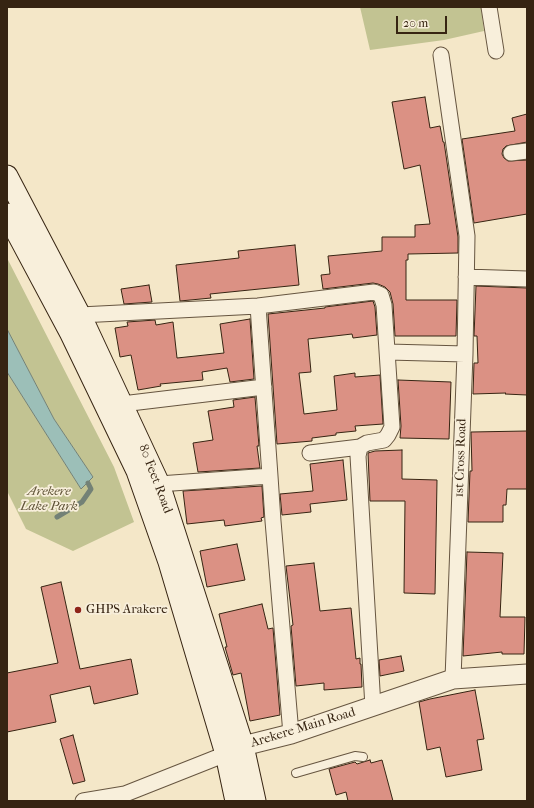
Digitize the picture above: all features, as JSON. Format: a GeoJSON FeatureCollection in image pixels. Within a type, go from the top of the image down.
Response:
{"type":"FeatureCollection","features":[{"type":"Feature","properties":{"kind":"main road","name":"80 Feet Road"},"geometry":{"type":"LineString","coordinates":[[7,176],[80,315],[115,406],[235,750],[255,801]]}},
{"type":"Feature","properties":{"kind":"main road","name":"80 Feet Road"},"geometry":{"type":"LineString","coordinates":[[7,214],[70,332],[115,406],[159,484],[235,750],[236,801]]}},
{"type":"Feature","properties":{"kind":"street"},"geometry":{"type":"LineString","coordinates":[[494,7],[496,51]]}},
{"type":"Feature","properties":{"kind":"street","name":"1st Cross Road"},"geometry":{"type":"LineString","coordinates":[[441,55],[467,236],[465,354],[453,679]]}},
{"type":"Feature","properties":{"kind":"street"},"geometry":{"type":"LineString","coordinates":[[511,153],[527,151]]}},
{"type":"Feature","properties":{"kind":"street"},"geometry":{"type":"LineString","coordinates":[[466,277],[527,279]]}},
{"type":"Feature","properties":{"kind":"street"},"geometry":{"type":"LineString","coordinates":[[80,315],[258,306],[374,292],[381,295],[384,305],[388,352],[392,427],[384,440],[367,443],[360,447],[310,453]]}},
{"type":"Feature","properties":{"kind":"street"},"geometry":{"type":"LineString","coordinates":[[258,306],[272,521],[291,734]]}},
{"type":"Feature","properties":{"kind":"street"},"geometry":{"type":"LineString","coordinates":[[388,352],[465,354]]}},
{"type":"Feature","properties":{"kind":"street"},"geometry":{"type":"LineString","coordinates":[[115,406],[264,387]]}},
{"type":"Feature","properties":{"kind":"street"},"geometry":{"type":"LineString","coordinates":[[360,447],[358,456],[373,707]]}},
{"type":"Feature","properties":{"kind":"street"},"geometry":{"type":"LineString","coordinates":[[159,484],[270,476]]}},
{"type":"Feature","properties":{"kind":"street","name":"Arekere Main Road"},"geometry":{"type":"LineString","coordinates":[[83,801],[125,794],[235,750],[291,734],[453,679],[527,674]]}},
{"type":"Feature","properties":{"kind":"lane"},"geometry":{"type":"LineString","coordinates":[[296,773],[355,756],[363,757]]}},
{"type":"Feature","properties":{"kind":"green space"},"geometry":{"type":"Polygon","coordinates":[[[360,7],[481,7],[484,31],[444,40],[370,50],[360,7]]]}},
{"type":"Feature","properties":{"kind":"green space","name":"Arekere Lake Park"},"geometry":{"type":"Polygon","coordinates":[[[7,258],[114,467],[134,522],[73,551],[26,529],[7,491],[7,372],[81,489],[93,477],[54,419],[7,329],[7,258]]]}},
{"type":"Feature","properties":{"kind":"water"},"geometry":{"type":"Polygon","coordinates":[[[7,329],[54,419],[93,477],[81,489],[7,372],[7,329]]]}},
{"type":"Feature","properties":{"kind":"building"},"geometry":{"type":"Polygon","coordinates":[[[425,97],[430,128],[440,126],[444,142],[458,237],[458,253],[408,254],[408,260],[406,260],[406,300],[457,300],[456,336],[395,336],[393,304],[390,292],[385,287],[373,283],[323,289],[321,275],[330,274],[328,256],[382,251],[382,237],[415,237],[415,225],[430,224],[420,165],[404,169],[392,102],[425,97]]]}},
{"type":"Feature","properties":{"kind":"building"},"geometry":{"type":"Polygon","coordinates":[[[527,114],[527,142],[506,146],[503,149],[502,154],[508,161],[527,160],[527,214],[474,223],[462,139],[515,131],[512,118],[527,114]]]}},
{"type":"Feature","properties":{"kind":"building"},"geometry":{"type":"Polygon","coordinates":[[[295,245],[299,285],[210,294],[211,298],[180,301],[176,265],[239,258],[238,251],[295,245]]]}},
{"type":"Feature","properties":{"kind":"building"},"geometry":{"type":"Polygon","coordinates":[[[149,285],[152,302],[124,304],[121,289],[149,285]]]}},
{"type":"Feature","properties":{"kind":"building"},"geometry":{"type":"Polygon","coordinates":[[[476,286],[527,288],[527,395],[505,394],[506,393],[473,394],[474,363],[478,363],[477,336],[474,336],[476,286]]]}},
{"type":"Feature","properties":{"kind":"building"},"geometry":{"type":"Polygon","coordinates":[[[373,301],[375,307],[377,335],[353,338],[352,334],[308,339],[311,372],[299,373],[304,414],[337,410],[334,376],[355,373],[355,377],[380,375],[383,424],[355,426],[356,431],[312,438],[312,441],[277,444],[268,314],[373,301]]]}},
{"type":"Feature","properties":{"kind":"building"},"geometry":{"type":"Polygon","coordinates":[[[250,319],[254,379],[230,382],[227,368],[202,372],[203,380],[160,384],[161,386],[138,390],[131,355],[120,357],[115,328],[128,326],[127,322],[155,320],[156,325],[173,322],[177,358],[224,353],[220,324],[250,319]]]}},
{"type":"Feature","properties":{"kind":"building"},"geometry":{"type":"Polygon","coordinates":[[[398,380],[451,382],[449,439],[400,438],[401,426],[398,380]]]}},
{"type":"Feature","properties":{"kind":"building"},"geometry":{"type":"Polygon","coordinates":[[[255,397],[259,446],[257,446],[260,468],[198,472],[193,443],[213,440],[208,411],[234,407],[233,400],[255,397]]]}},
{"type":"Feature","properties":{"kind":"building"},"geometry":{"type":"Polygon","coordinates":[[[527,431],[527,489],[507,489],[506,505],[503,505],[503,522],[468,522],[470,471],[472,471],[471,432],[527,431]]]}},
{"type":"Feature","properties":{"kind":"building"},"geometry":{"type":"Polygon","coordinates":[[[402,450],[402,479],[437,480],[435,594],[404,593],[405,501],[370,501],[368,453],[375,451],[402,450]]]}},
{"type":"Feature","properties":{"kind":"building"},"geometry":{"type":"Polygon","coordinates":[[[343,460],[347,500],[310,504],[311,512],[282,515],[280,494],[313,491],[310,464],[343,460]]]}},
{"type":"Feature","properties":{"kind":"building"},"geometry":{"type":"Polygon","coordinates":[[[262,486],[264,517],[261,518],[262,521],[225,526],[224,520],[187,524],[183,491],[262,486]]]}},
{"type":"Feature","properties":{"kind":"building"},"geometry":{"type":"Polygon","coordinates":[[[237,544],[245,580],[207,587],[200,551],[237,544]]]}},
{"type":"Feature","properties":{"kind":"building"},"geometry":{"type":"Polygon","coordinates":[[[467,552],[503,553],[500,617],[525,617],[524,654],[502,654],[502,652],[463,656],[467,552]]]}},
{"type":"Feature","properties":{"kind":"building"},"geometry":{"type":"Polygon","coordinates":[[[314,563],[320,611],[351,608],[356,659],[360,658],[361,664],[362,687],[324,690],[324,683],[296,686],[291,626],[293,625],[286,566],[314,563]]]}},
{"type":"Feature","properties":{"kind":"building"},"geometry":{"type":"Polygon","coordinates":[[[61,582],[80,669],[131,659],[138,694],[94,704],[90,686],[50,695],[56,722],[7,732],[7,673],[58,663],[41,587],[61,582]]]}},
{"type":"Feature","properties":{"kind":"building"},"geometry":{"type":"Polygon","coordinates":[[[262,604],[268,629],[273,628],[280,715],[250,721],[241,673],[233,675],[225,647],[227,647],[219,614],[262,604]]]}},
{"type":"Feature","properties":{"kind":"building"},"geometry":{"type":"Polygon","coordinates":[[[401,656],[404,671],[380,676],[379,660],[401,656]]]}},
{"type":"Feature","properties":{"kind":"building"},"geometry":{"type":"Polygon","coordinates":[[[475,690],[484,739],[477,740],[482,770],[446,777],[440,747],[427,750],[419,702],[475,690]]]}},
{"type":"Feature","properties":{"kind":"building"},"geometry":{"type":"Polygon","coordinates":[[[73,735],[85,781],[73,784],[60,739],[73,735]]]}},
{"type":"Feature","properties":{"kind":"building"},"geometry":{"type":"Polygon","coordinates":[[[370,760],[371,763],[382,760],[393,801],[348,801],[346,792],[336,795],[329,769],[355,762],[357,764],[370,760]]]}},
{"type":"Feature","properties":{"kind":"waterway"},"geometry":{"type":"LineString","coordinates":[[57,517],[82,502],[91,489],[88,483]]}},
{"type":"Feature","properties":{"kind":"place","name":"GHPS Arakere"},"geometry":{"type":"Point","coordinates":[78,610]}}]}
